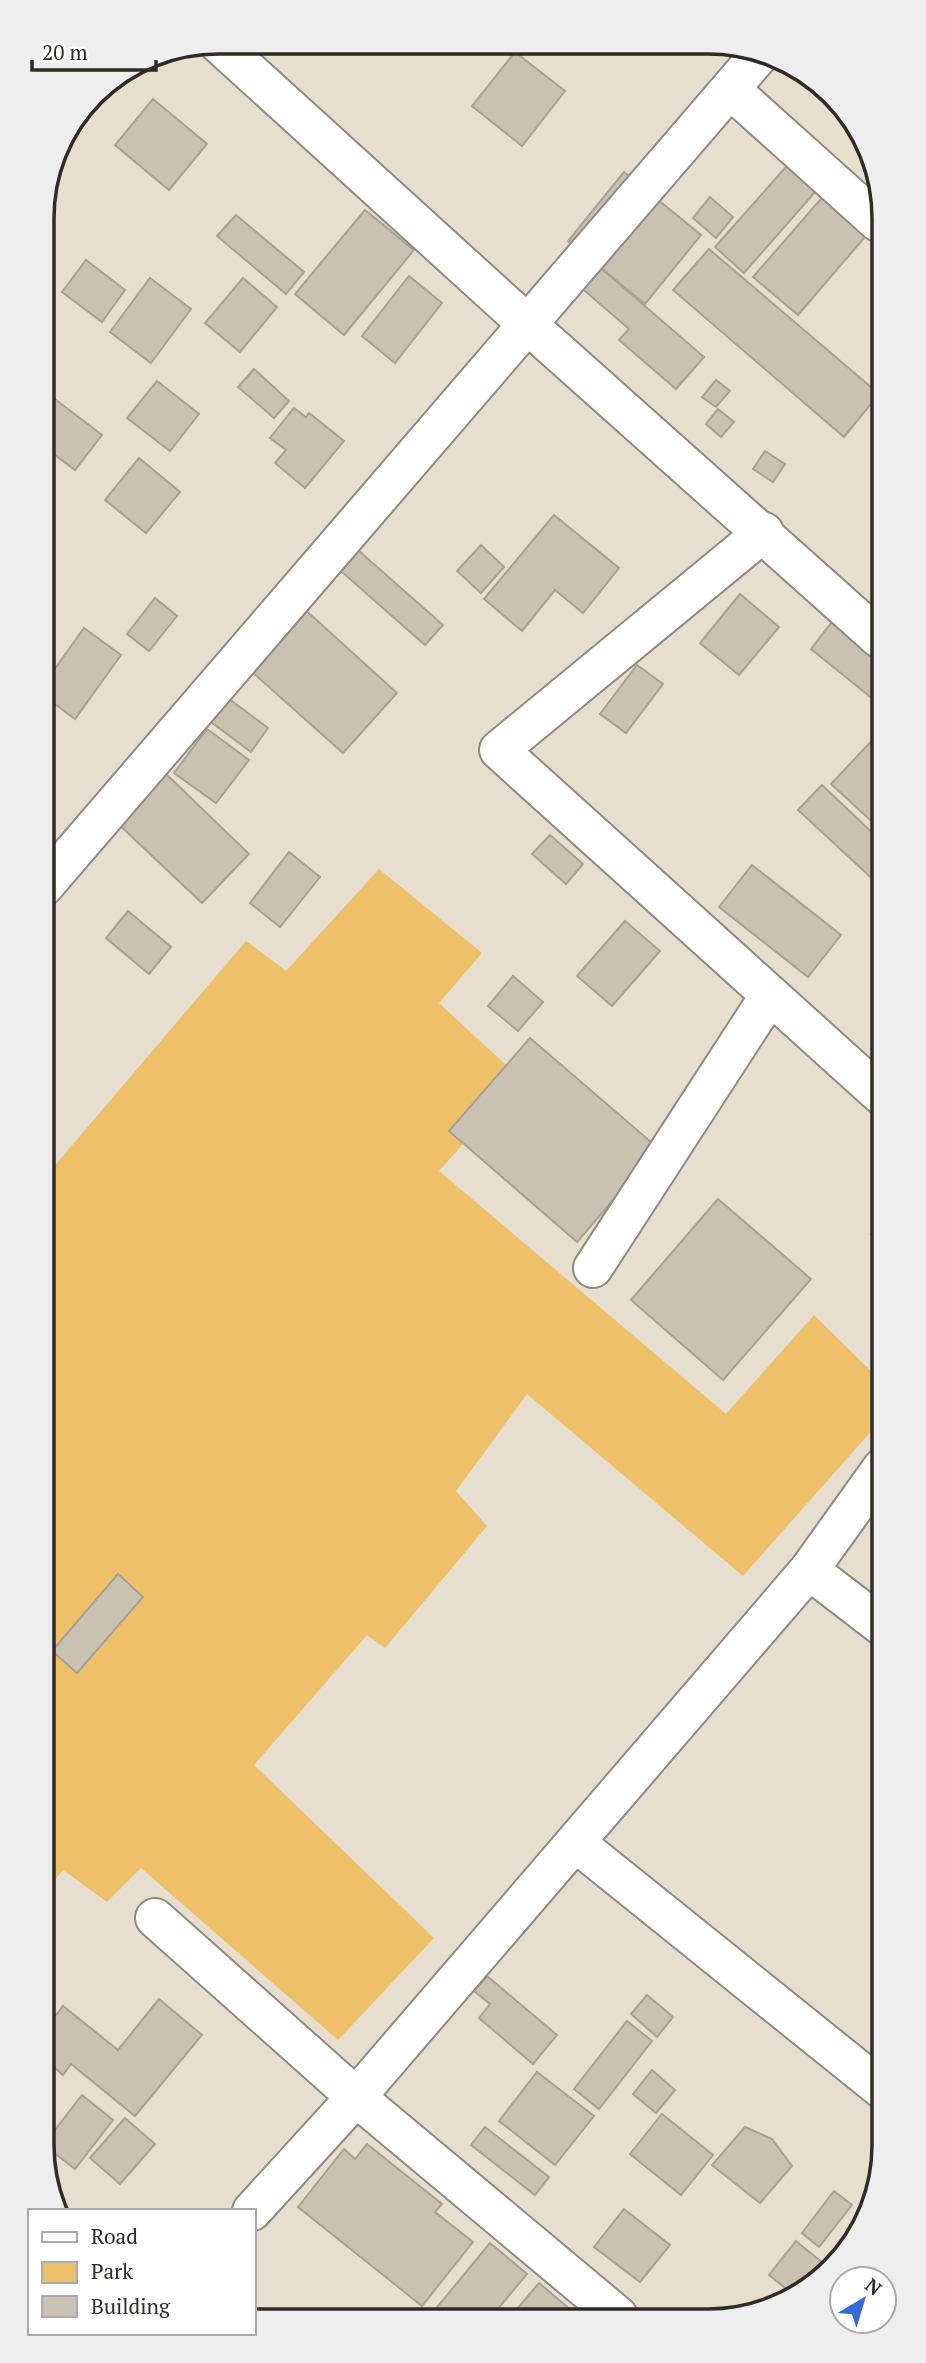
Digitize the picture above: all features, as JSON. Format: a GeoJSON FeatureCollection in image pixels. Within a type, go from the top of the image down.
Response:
{"type":"FeatureCollection","features":[{"type":"Feature","properties":{"kind":"street"},"geometry":{"type":"LineString","coordinates":[[230,54],[872,631]]}},
{"type":"Feature","properties":{"kind":"street"},"geometry":{"type":"LineString","coordinates":[[55,874],[754,61]]}},
{"type":"Feature","properties":{"kind":"street"},"geometry":{"type":"LineString","coordinates":[[730,89],[872,216]]}},
{"type":"Feature","properties":{"kind":"street"},"geometry":{"type":"LineString","coordinates":[[764,532],[499,751],[872,1087]]}},
{"type":"Feature","properties":{"kind":"street"},"geometry":{"type":"LineString","coordinates":[[593,1268],[770,995]]}},
{"type":"Feature","properties":{"kind":"street"},"geometry":{"type":"LineString","coordinates":[[255,2209],[356,2097],[809,1570],[871,1483]]}},
{"type":"Feature","properties":{"kind":"street"},"geometry":{"type":"LineString","coordinates":[[809,1570],[871,1618]]}},
{"type":"Feature","properties":{"kind":"street"},"geometry":{"type":"LineString","coordinates":[[576,1843],[871,2080]]}},
{"type":"Feature","properties":{"kind":"street"},"geometry":{"type":"LineString","coordinates":[[155,1918],[356,2097],[610,2309]]}},
{"type":"Feature","properties":{"kind":"green space"},"geometry":{"type":"Polygon","coordinates":[[[379,869],[482,953],[439,1003],[521,1079],[439,1171],[726,1414],[814,1315],[871,1372],[871,1431],[743,1576],[527,1394],[456,1491],[487,1526],[385,1648],[367,1635],[254,1765],[434,1938],[338,2040],[141,1868],[107,1902],[63,1870],[54,1881],[55,1166],[246,941],[286,971],[379,869]]]}},
{"type":"Feature","properties":{"kind":"building"},"geometry":{"type":"Polygon","coordinates":[[[513,54],[518,54],[565,91],[522,146],[472,106],[513,54]]]}},
{"type":"Feature","properties":{"kind":"building"},"geometry":{"type":"Polygon","coordinates":[[[153,99],[207,144],[169,190],[115,145],[153,99]]]}},
{"type":"Feature","properties":{"kind":"building"},"geometry":{"type":"Polygon","coordinates":[[[793,159],[822,184],[744,273],[715,247],[793,159]]]}},
{"type":"Feature","properties":{"kind":"building"},"geometry":{"type":"Polygon","coordinates":[[[624,172],[701,235],[645,304],[568,241],[624,172]]]}},
{"type":"Feature","properties":{"kind":"building"},"geometry":{"type":"Polygon","coordinates":[[[827,192],[870,231],[798,315],[753,277],[827,192]]]}},
{"type":"Feature","properties":{"kind":"building"},"geometry":{"type":"Polygon","coordinates":[[[710,197],[733,217],[716,238],[693,218],[710,197]]]}},
{"type":"Feature","properties":{"kind":"building"},"geometry":{"type":"Polygon","coordinates":[[[365,210],[414,250],[344,335],[295,294],[365,210]]]}},
{"type":"Feature","properties":{"kind":"building"},"geometry":{"type":"Polygon","coordinates":[[[236,215],[304,272],[286,294],[217,236],[236,215]]]}},
{"type":"Feature","properties":{"kind":"building"},"geometry":{"type":"Polygon","coordinates":[[[709,249],[872,388],[872,403],[844,437],[673,290],[709,249]]]}},
{"type":"Feature","properties":{"kind":"building"},"geometry":{"type":"Polygon","coordinates":[[[588,257],[704,357],[676,389],[619,340],[629,329],[570,278],[588,257]]]}},
{"type":"Feature","properties":{"kind":"building"},"geometry":{"type":"Polygon","coordinates":[[[86,260],[125,290],[102,322],[62,292],[86,260]]]}},
{"type":"Feature","properties":{"kind":"building"},"geometry":{"type":"Polygon","coordinates":[[[409,276],[442,303],[395,363],[362,336],[409,276]]]}},
{"type":"Feature","properties":{"kind":"building"},"geometry":{"type":"Polygon","coordinates":[[[150,278],[191,309],[151,363],[110,332],[150,278]]]}},
{"type":"Feature","properties":{"kind":"building"},"geometry":{"type":"Polygon","coordinates":[[[243,278],[277,307],[240,352],[205,323],[243,278]]]}},
{"type":"Feature","properties":{"kind":"building"},"geometry":{"type":"Polygon","coordinates":[[[254,369],[289,401],[274,418],[238,387],[254,369]]]}},
{"type":"Feature","properties":{"kind":"building"},"geometry":{"type":"Polygon","coordinates":[[[716,380],[730,391],[716,407],[702,397],[716,380]]]}},
{"type":"Feature","properties":{"kind":"building"},"geometry":{"type":"Polygon","coordinates":[[[157,381],[199,414],[170,451],[127,418],[157,381]]]}},
{"type":"Feature","properties":{"kind":"building"},"geometry":{"type":"Polygon","coordinates":[[[55,399],[102,435],[75,470],[55,455],[55,399]]]}},
{"type":"Feature","properties":{"kind":"building"},"geometry":{"type":"Polygon","coordinates":[[[294,408],[306,417],[309,413],[344,441],[305,488],[275,463],[286,450],[270,438],[294,408]]]}},
{"type":"Feature","properties":{"kind":"building"},"geometry":{"type":"Polygon","coordinates":[[[718,409],[734,422],[721,437],[706,424],[718,409]]]}},
{"type":"Feature","properties":{"kind":"building"},"geometry":{"type":"Polygon","coordinates":[[[765,451],[785,464],[773,482],[753,469],[765,451]]]}},
{"type":"Feature","properties":{"kind":"building"},"geometry":{"type":"Polygon","coordinates":[[[139,458],[180,492],[146,533],[105,500],[139,458]]]}},
{"type":"Feature","properties":{"kind":"building"},"geometry":{"type":"Polygon","coordinates":[[[554,515],[619,568],[583,613],[555,590],[522,631],[484,599],[554,515]]]}},
{"type":"Feature","properties":{"kind":"building"},"geometry":{"type":"Polygon","coordinates":[[[351,544],[443,625],[425,645],[334,565],[351,544]]]}},
{"type":"Feature","properties":{"kind":"building"},"geometry":{"type":"Polygon","coordinates":[[[481,545],[504,567],[481,593],[457,571],[481,545]]]}},
{"type":"Feature","properties":{"kind":"building"},"geometry":{"type":"Polygon","coordinates":[[[279,586],[397,693],[343,753],[224,647],[279,586]]]}},
{"type":"Feature","properties":{"kind":"building"},"geometry":{"type":"Polygon","coordinates":[[[740,594],[779,627],[739,675],[700,643],[740,594]]]}},
{"type":"Feature","properties":{"kind":"building"},"geometry":{"type":"Polygon","coordinates":[[[155,598],[177,616],[149,651],[127,634],[155,598]]]}},
{"type":"Feature","properties":{"kind":"building"},"geometry":{"type":"Polygon","coordinates":[[[835,618],[872,647],[872,698],[811,649],[835,618]]]}},
{"type":"Feature","properties":{"kind":"building"},"geometry":{"type":"Polygon","coordinates":[[[84,628],[121,655],[75,719],[55,704],[55,669],[84,628]]]}},
{"type":"Feature","properties":{"kind":"building"},"geometry":{"type":"Polygon","coordinates":[[[637,665],[663,684],[626,733],[600,714],[637,665]]]}},
{"type":"Feature","properties":{"kind":"building"},"geometry":{"type":"Polygon","coordinates":[[[205,681],[268,728],[251,752],[187,704],[205,681]]]}},
{"type":"Feature","properties":{"kind":"building"},"geometry":{"type":"Polygon","coordinates":[[[207,729],[249,760],[216,803],[174,773],[207,729]]]}},
{"type":"Feature","properties":{"kind":"building"},"geometry":{"type":"Polygon","coordinates":[[[872,741],[872,821],[831,784],[872,741]]]}},
{"type":"Feature","properties":{"kind":"building"},"geometry":{"type":"Polygon","coordinates":[[[162,770],[249,854],[202,903],[114,820],[162,770]]]}},
{"type":"Feature","properties":{"kind":"building"},"geometry":{"type":"Polygon","coordinates":[[[822,785],[872,832],[872,878],[798,810],[822,785]]]}},
{"type":"Feature","properties":{"kind":"building"},"geometry":{"type":"Polygon","coordinates":[[[550,835],[583,864],[566,884],[532,854],[550,835]]]}},
{"type":"Feature","properties":{"kind":"building"},"geometry":{"type":"Polygon","coordinates":[[[289,852],[320,877],[280,927],[250,903],[289,852]]]}},
{"type":"Feature","properties":{"kind":"building"},"geometry":{"type":"Polygon","coordinates":[[[752,865],[841,935],[808,977],[719,907],[752,865]]]}},
{"type":"Feature","properties":{"kind":"building"},"geometry":{"type":"Polygon","coordinates":[[[128,911],[171,947],[149,974],[106,938],[128,911]]]}},
{"type":"Feature","properties":{"kind":"building"},"geometry":{"type":"Polygon","coordinates":[[[625,921],[660,951],[612,1006],[577,976],[625,921]]]}},
{"type":"Feature","properties":{"kind":"building"},"geometry":{"type":"Polygon","coordinates":[[[513,976],[543,1002],[518,1031],[488,1006],[513,976]]]}},
{"type":"Feature","properties":{"kind":"building"},"geometry":{"type":"Polygon","coordinates":[[[530,1038],[658,1148],[577,1242],[449,1131],[530,1038]]]}},
{"type":"Feature","properties":{"kind":"building"},"geometry":{"type":"Polygon","coordinates":[[[718,1199],[811,1279],[723,1380],[631,1300],[718,1199]]]}},
{"type":"Feature","properties":{"kind":"building"},"geometry":{"type":"Polygon","coordinates":[[[118,1574],[143,1597],[77,1673],[54,1653],[54,1648],[118,1574]]]}},
{"type":"Feature","properties":{"kind":"building"},"geometry":{"type":"Polygon","coordinates":[[[487,1976],[557,2035],[533,2064],[479,2018],[490,2004],[474,1991],[487,1976]]]}},
{"type":"Feature","properties":{"kind":"building"},"geometry":{"type":"Polygon","coordinates":[[[647,1995],[673,2017],[657,2037],[631,2014],[647,1995]]]}},
{"type":"Feature","properties":{"kind":"building"},"geometry":{"type":"Polygon","coordinates":[[[159,1999],[202,2035],[135,2116],[71,2064],[63,2075],[54,2067],[54,2018],[63,2006],[118,2050],[159,1999]]]}},
{"type":"Feature","properties":{"kind":"building"},"geometry":{"type":"Polygon","coordinates":[[[627,2021],[652,2041],[599,2109],[574,2089],[627,2021]]]}},
{"type":"Feature","properties":{"kind":"building"},"geometry":{"type":"Polygon","coordinates":[[[652,2070],[675,2090],[656,2113],[633,2094],[652,2070]]]}},
{"type":"Feature","properties":{"kind":"building"},"geometry":{"type":"Polygon","coordinates":[[[537,2072],[594,2116],[555,2165],[499,2121],[537,2072]]]}},
{"type":"Feature","properties":{"kind":"building"},"geometry":{"type":"Polygon","coordinates":[[[82,2095],[113,2120],[75,2169],[55,2153],[54,2131],[82,2095]]]}},
{"type":"Feature","properties":{"kind":"building"},"geometry":{"type":"Polygon","coordinates":[[[662,2114],[713,2155],[681,2195],[630,2154],[662,2114]]]}},
{"type":"Feature","properties":{"kind":"building"},"geometry":{"type":"Polygon","coordinates":[[[125,2118],[155,2144],[120,2184],[90,2158],[125,2118]]]}},
{"type":"Feature","properties":{"kind":"building"},"geometry":{"type":"Polygon","coordinates":[[[485,2127],[549,2177],[535,2195],[471,2145],[485,2127]]]}},
{"type":"Feature","properties":{"kind":"building"},"geometry":{"type":"Polygon","coordinates":[[[745,2127],[772,2139],[792,2166],[760,2203],[712,2165],[745,2127]]]}},
{"type":"Feature","properties":{"kind":"building"},"geometry":{"type":"Polygon","coordinates":[[[367,2144],[442,2204],[435,2212],[473,2242],[422,2306],[298,2207],[344,2149],[355,2159],[367,2144]]]}},
{"type":"Feature","properties":{"kind":"building"},"geometry":{"type":"Polygon","coordinates":[[[834,2191],[852,2205],[819,2247],[802,2233],[834,2191]]]}},
{"type":"Feature","properties":{"kind":"building"},"geometry":{"type":"Polygon","coordinates":[[[624,2209],[670,2245],[640,2282],[594,2247],[624,2209]]]}},
{"type":"Feature","properties":{"kind":"building"},"geometry":{"type":"Polygon","coordinates":[[[796,2241],[822,2263],[786,2289],[769,2275],[796,2241]]]}},
{"type":"Feature","properties":{"kind":"building"},"geometry":{"type":"Polygon","coordinates":[[[490,2243],[527,2274],[498,2309],[436,2309],[490,2243]]]}},
{"type":"Feature","properties":{"kind":"building"},"geometry":{"type":"Polygon","coordinates":[[[539,2283],[570,2309],[517,2309],[539,2283]]]}}]}
